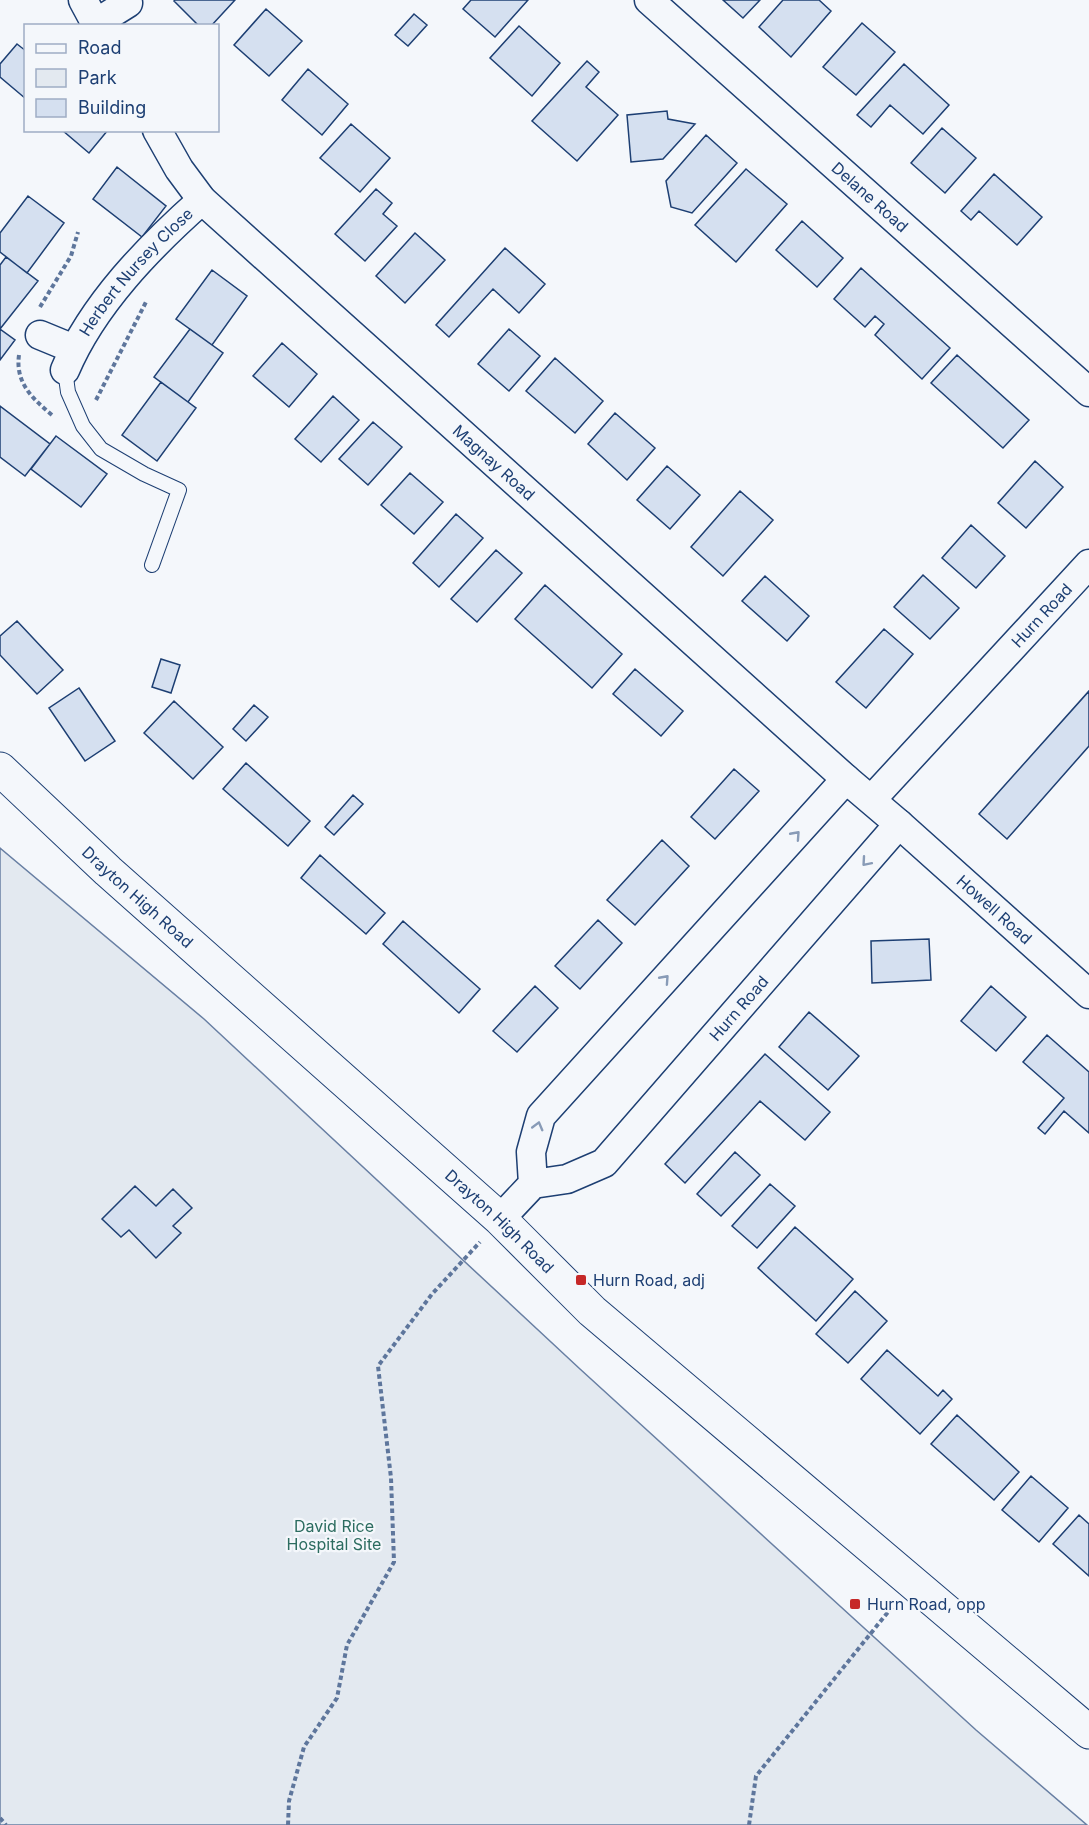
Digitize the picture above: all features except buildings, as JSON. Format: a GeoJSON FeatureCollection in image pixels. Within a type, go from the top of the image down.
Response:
{"type":"FeatureCollection","features":[{"type":"Feature","properties":{"kind":"main road","name":"Drayton High Road"},"geometry":{"type":"LineString","coordinates":[[0,769],[108,871],[500,1219],[592,1311],[1089,1732]]}},
{"type":"Feature","properties":{"kind":"street","name":"Delane Road"},"geometry":{"type":"LineString","coordinates":[[649,0],[1089,392]]}},
{"type":"Feature","properties":{"kind":"street"},"geometry":{"type":"LineString","coordinates":[[92,16],[128,3]]}},
{"type":"Feature","properties":{"kind":"street","name":"Magnay Road"},"geometry":{"type":"LineString","coordinates":[[158,132],[178,169],[202,200],[846,779]]}},
{"type":"Feature","properties":{"kind":"street","name":"Herbert Nursey Close"},"geometry":{"type":"LineString","coordinates":[[40,335],[69,360],[106,298],[172,226],[202,200]]}},
{"type":"Feature","properties":{"kind":"street","name":"Hurn Road"},"geometry":{"type":"LineString","coordinates":[[872,799],[1089,564]]}},
{"type":"Feature","properties":{"kind":"street"},"geometry":{"type":"LineString","coordinates":[[500,1219],[533,1184],[531,1152],[541,1116],[846,779],[899,824]]}},
{"type":"Feature","properties":{"kind":"street","name":"Hurn Road"},"geometry":{"type":"LineString","coordinates":[[533,1184],[567,1179],[604,1163],[899,824]]}},
{"type":"Feature","properties":{"kind":"street","name":"Howell Road"},"geometry":{"type":"LineString","coordinates":[[899,824],[1089,994]]}},
{"type":"Feature","properties":{"kind":"lane"},"geometry":{"type":"LineString","coordinates":[[69,360],[68,392],[83,426],[101,449],[144,474],[178,490],[152,565]]}},
{"type":"Feature","properties":{"kind":"path"},"geometry":{"type":"LineString","coordinates":[[83,426],[150,292]]}},
{"type":"Feature","properties":{"kind":"path"},"geometry":{"type":"LineString","coordinates":[[288,1825],[289,1801],[304,1747],[337,1698],[348,1645],[394,1562],[391,1478],[378,1366],[432,1294],[500,1219]]}},
{"type":"Feature","properties":{"kind":"path"},"geometry":{"type":"LineString","coordinates":[[748,1825],[756,1776],[912,1582]]}},
{"type":"Feature","properties":{"kind":"path"},"geometry":{"type":"LineString","coordinates":[[0,1818],[6,1825]]}},
{"type":"Feature","properties":{"kind":"green space","name":"David Rice Hospital Site"},"geometry":{"type":"Polygon","coordinates":[[[0,848],[204,1019],[580,1369],[976,1730],[1087,1825],[0,1825],[0,848]]]}},
{"type":"Feature","properties":{"kind":"place","name":"Hurn Road, adj"},"geometry":{"type":"Point","coordinates":[581,1280]}},
{"type":"Feature","properties":{"kind":"place","name":"Hurn Road, opp"},"geometry":{"type":"Point","coordinates":[855,1604]}}]}
